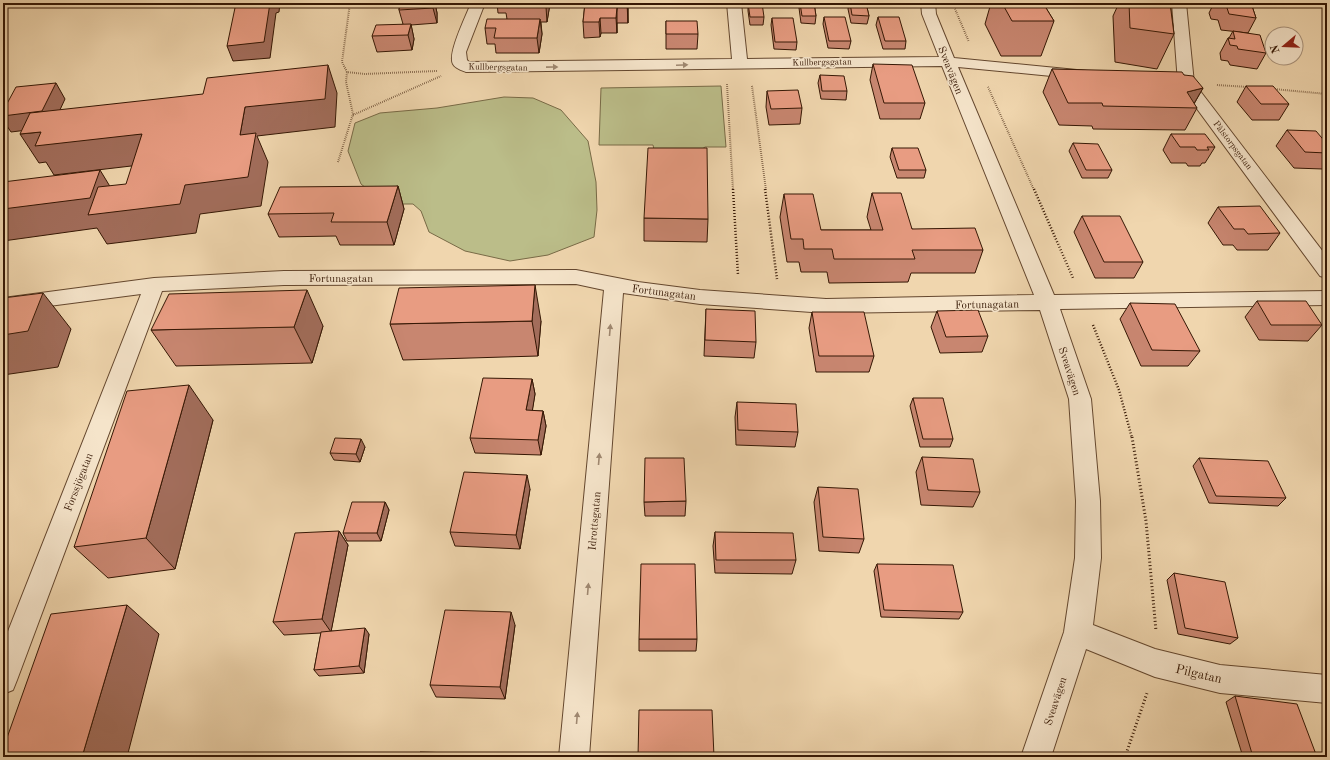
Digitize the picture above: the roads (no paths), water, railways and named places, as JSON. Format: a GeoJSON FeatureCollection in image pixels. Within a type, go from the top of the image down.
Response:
{"type":"FeatureCollection","features":[{"type":"Feature","properties":{"kind":"street","name":"Kullbergsgatan"},"geometry":{"type":"LineString","coordinates":[[478,3],[459,52],[459,62],[466,68],[907,61],[948,62],[1094,75]]}},
{"type":"Feature","properties":{"kind":"street"},"geometry":{"type":"LineString","coordinates":[[734,3],[745,63]]}},
{"type":"Feature","properties":{"kind":"street","name":"Sveavägen"},"geometry":{"type":"LineString","coordinates":[[928,3],[929,14],[948,62],[1048,304],[1080,399],[1088,501],[1088,558],[1078,632],[1036,757]]}},
{"type":"Feature","properties":{"kind":"street","name":"Pålstorpsgatan"},"geometry":{"type":"LineString","coordinates":[[1178,3],[1179,83],[1327,271]]}},
{"type":"Feature","properties":{"kind":"street","name":"Fortunagatan"},"geometry":{"type":"LineString","coordinates":[[3,305],[154,285],[284,278],[576,277],[614,286],[780,304],[826,306],[1048,304],[1327,298]]}},
{"type":"Feature","properties":{"kind":"street","name":"Forssjögatan"},"geometry":{"type":"LineString","coordinates":[[3,680],[154,285]]}},
{"type":"Feature","properties":{"kind":"street","name":"Idrottsgatan"},"geometry":{"type":"LineString","coordinates":[[574,757],[614,286]]}},
{"type":"Feature","properties":{"kind":"street","name":"Pilgatan"},"geometry":{"type":"LineString","coordinates":[[1078,632],[1155,662],[1220,679],[1327,689]]}}]}
